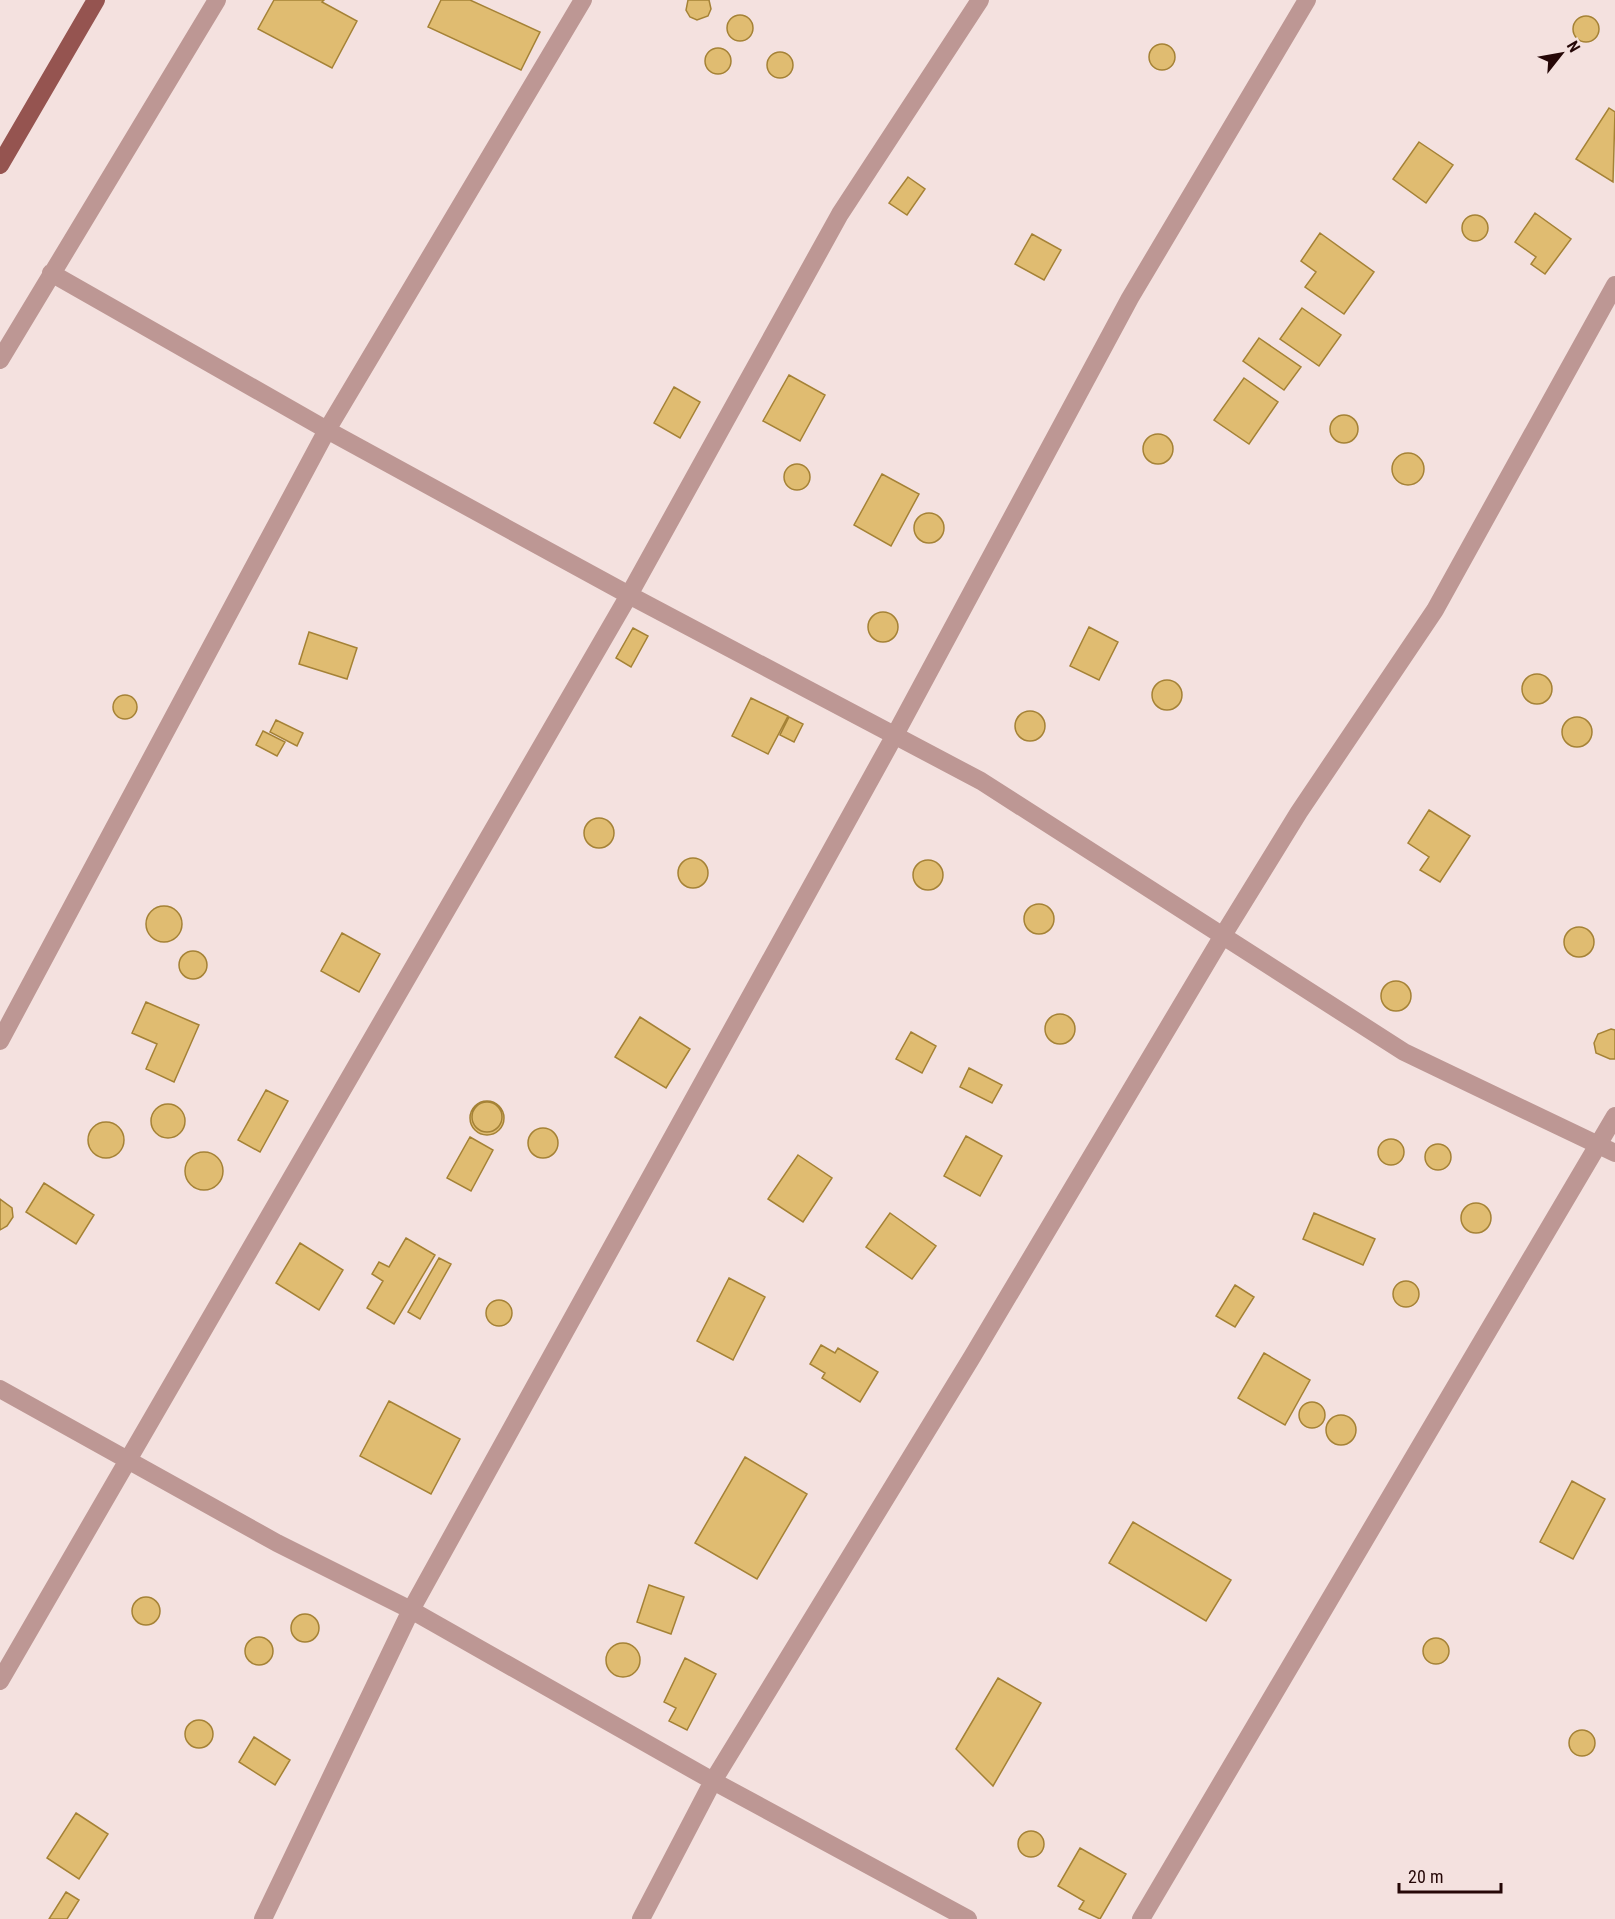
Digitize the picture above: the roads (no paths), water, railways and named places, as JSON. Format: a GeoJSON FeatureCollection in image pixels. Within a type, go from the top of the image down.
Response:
{"type":"FeatureCollection","features":[{"type":"Feature","properties":{"kind":"main road"},"geometry":{"type":"LineString","coordinates":[[0,165],[96,0]]}},
{"type":"Feature","properties":{"kind":"street"},"geometry":{"type":"LineString","coordinates":[[0,360],[217,0]]}},
{"type":"Feature","properties":{"kind":"street"},"geometry":{"type":"LineString","coordinates":[[0,1041],[327,430],[583,0]]}},
{"type":"Feature","properties":{"kind":"street"},"geometry":{"type":"LineString","coordinates":[[0,1681],[126,1459],[629,595],[840,214],[980,0]]}},
{"type":"Feature","properties":{"kind":"street"},"geometry":{"type":"LineString","coordinates":[[262,1919],[411,1611],[896,733],[1130,298],[1307,0]]}},
{"type":"Feature","properties":{"kind":"street"},"geometry":{"type":"LineString","coordinates":[[51,273],[327,430],[629,595],[896,733],[981,781],[1404,1052],[1607,1148]]}},
{"type":"Feature","properties":{"kind":"street"},"geometry":{"type":"LineString","coordinates":[[641,1919],[713,1781],[972,1357],[1222,937],[1299,812],[1435,610],[1615,285]]}},
{"type":"Feature","properties":{"kind":"street"},"geometry":{"type":"LineString","coordinates":[[1141,1919],[1607,1148],[1615,1116]]}},
{"type":"Feature","properties":{"kind":"street"},"geometry":{"type":"LineString","coordinates":[[0,1389],[277,1543],[411,1611],[713,1781],[968,1919]]}}]}
